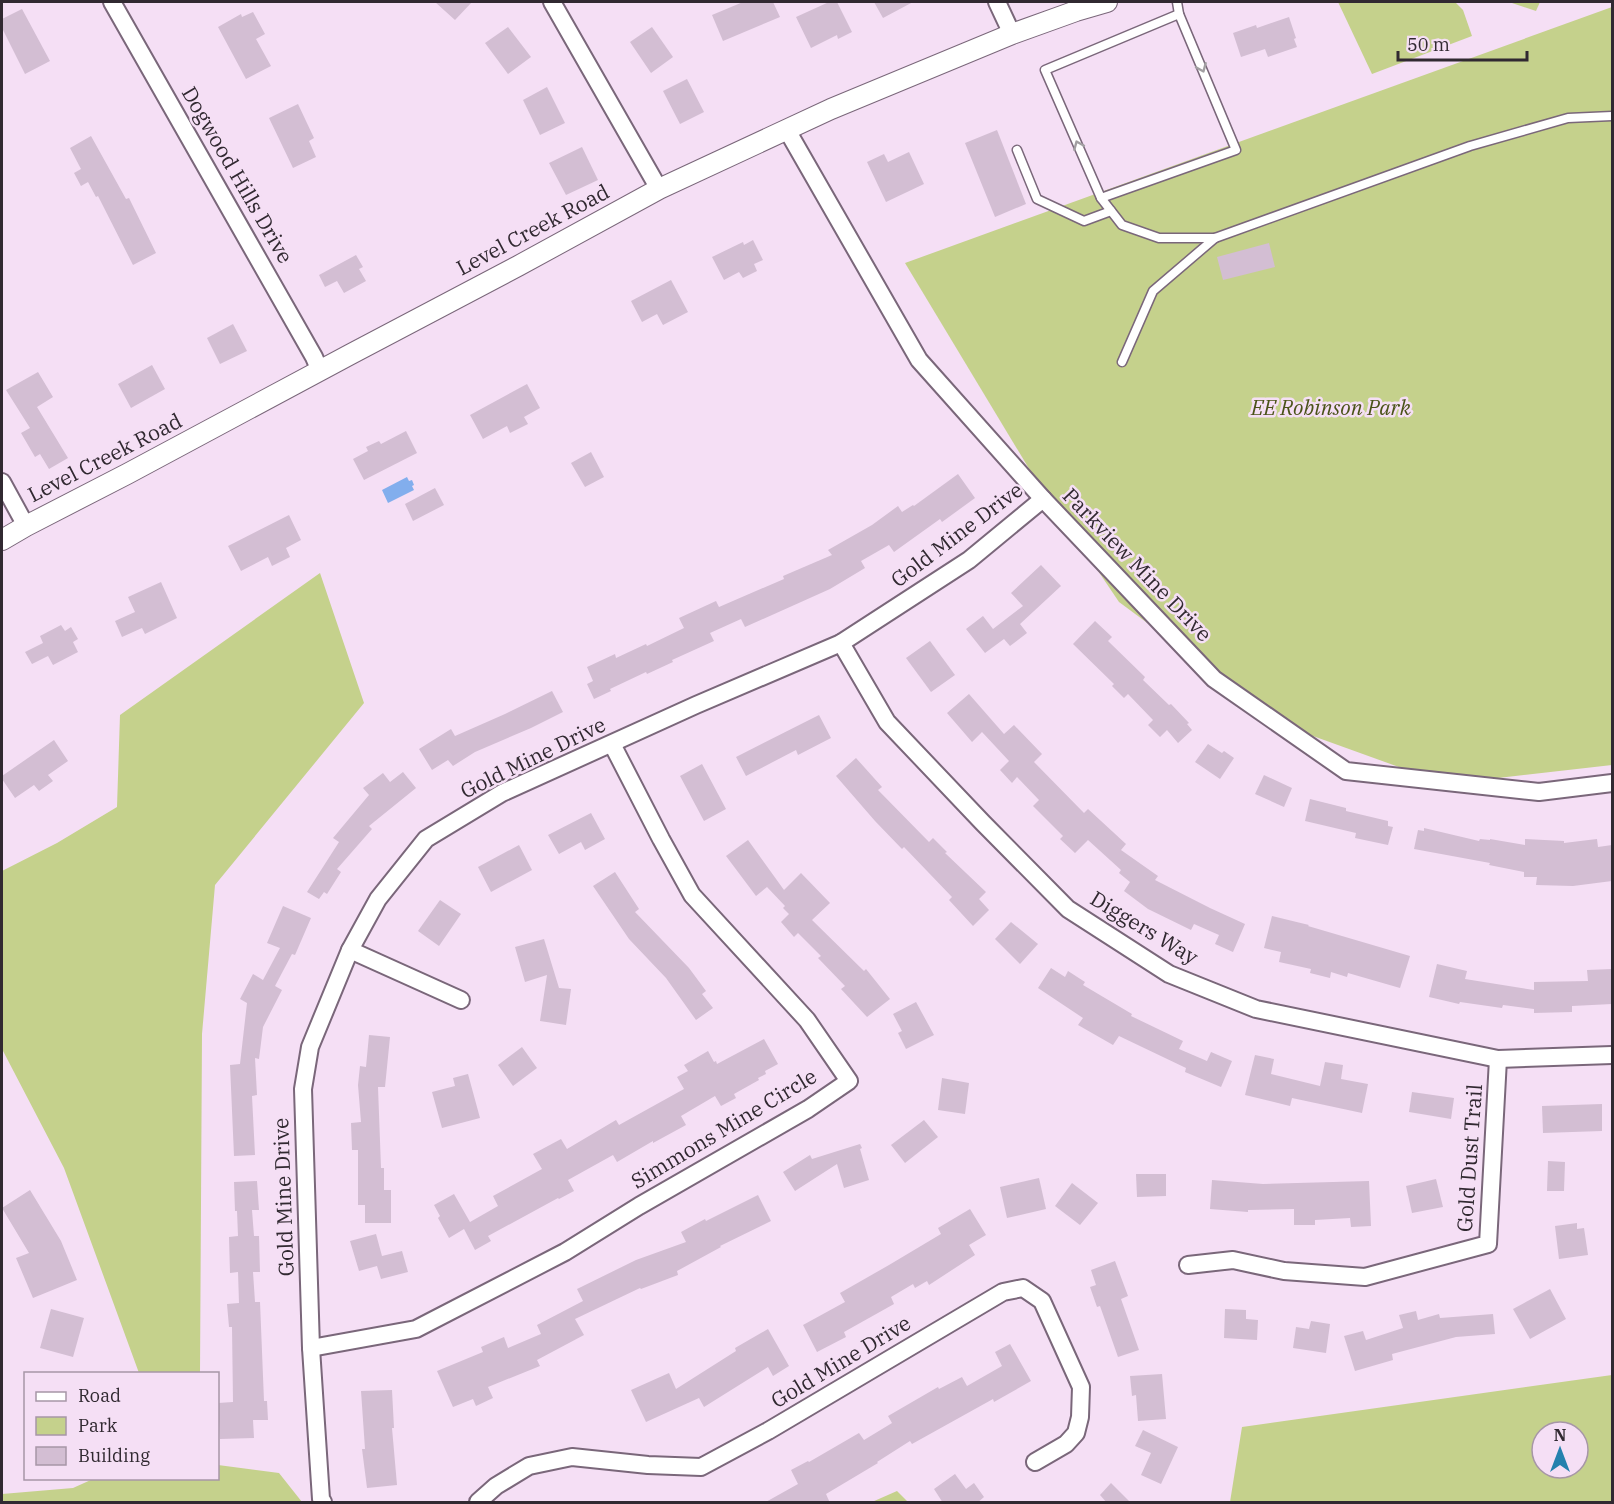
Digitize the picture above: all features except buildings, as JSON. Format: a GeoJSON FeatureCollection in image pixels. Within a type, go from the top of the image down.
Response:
{"type":"FeatureCollection","features":[{"type":"Feature","properties":{"kind":"street","name":"Dogwood Hills Drive"},"geometry":{"type":"LineString","coordinates":[[112,2],[244,232],[320,371]]}},
{"type":"Feature","properties":{"kind":"street"},"geometry":{"type":"LineString","coordinates":[[552,2],[659,189]]}},
{"type":"Feature","properties":{"kind":"street"},"geometry":{"type":"LineString","coordinates":[[998,2],[1012,34]]}},
{"type":"Feature","properties":{"kind":"street","name":"Level Creek Road"},"geometry":{"type":"LineString","coordinates":[[2,540],[659,189],[831,109],[1012,34],[1107,2]]}},
{"type":"Feature","properties":{"kind":"street","name":"Parkview Mine Drive"},"geometry":{"type":"LineString","coordinates":[[788,130],[919,360],[1043,499],[1214,679],[1346,771],[1539,792],[1612,783]]}},
{"type":"Feature","properties":{"kind":"street"},"geometry":{"type":"LineString","coordinates":[[2,482],[26,526]]}},
{"type":"Feature","properties":{"kind":"street","name":"Gold Mine Drive"},"geometry":{"type":"LineString","coordinates":[[323,1503],[311,1348],[303,1089],[310,1047],[350,950],[378,899],[426,839],[502,793],[840,643],[969,560],[1043,499]]}},
{"type":"Feature","properties":{"kind":"street","name":"Diggers Way"},"geometry":{"type":"LineString","coordinates":[[840,643],[887,722],[1037,878],[1068,909],[1169,974],[1256,1009],[1498,1059],[1612,1055]]}},
{"type":"Feature","properties":{"kind":"street","name":"Simmons Mine Circle"},"geometry":{"type":"LineString","coordinates":[[311,1348],[416,1329],[565,1252],[639,1206],[808,1109],[849,1081],[807,1020],[692,895],[612,744]]}},
{"type":"Feature","properties":{"kind":"street"},"geometry":{"type":"LineString","coordinates":[[350,950],[461,1000]]}},
{"type":"Feature","properties":{"kind":"street","name":"Gold Dust Trail"},"geometry":{"type":"LineString","coordinates":[[1188,1265],[1233,1260],[1284,1271],[1365,1277],[1488,1244],[1498,1059]]}},
{"type":"Feature","properties":{"kind":"street","name":"Gold Mine Drive"},"geometry":{"type":"LineString","coordinates":[[478,1503],[496,1486],[529,1466],[572,1457],[648,1465],[701,1467],[768,1431],[1003,1292],[1023,1288],[1042,1301],[1081,1387],[1080,1417],[1076,1432],[1066,1444],[1035,1462]]}},
{"type":"Feature","properties":{"kind":"lane"},"geometry":{"type":"LineString","coordinates":[[1101,198],[1236,150],[1179,14],[1177,2]]}},
{"type":"Feature","properties":{"kind":"lane"},"geometry":{"type":"LineString","coordinates":[[1179,14],[1045,70],[1101,198],[1122,225],[1159,238],[1215,238],[1470,146],[1568,118],[1612,116]]}},
{"type":"Feature","properties":{"kind":"lane"},"geometry":{"type":"LineString","coordinates":[[1017,150],[1037,199],[1084,221],[1111,211]]}},
{"type":"Feature","properties":{"kind":"lane"},"geometry":{"type":"LineString","coordinates":[[1122,362],[1153,291],[1215,238]]}},
{"type":"Feature","properties":{"kind":"green space"},"geometry":{"type":"Polygon","coordinates":[[[1338,2],[1455,2],[1463,10],[1472,36],[1372,74],[1338,2]]]}},
{"type":"Feature","properties":{"kind":"green space"},"geometry":{"type":"Polygon","coordinates":[[[1509,2],[1540,2],[1536,11],[1509,2]]]}},
{"type":"Feature","properties":{"kind":"green space","name":"EE Robinson Park"},"geometry":{"type":"Polygon","coordinates":[[[1612,7],[1612,765],[1446,784],[1288,727],[1119,602],[1028,467],[905,263],[1612,7]]]}},
{"type":"Feature","properties":{"kind":"green space"},"geometry":{"type":"Polygon","coordinates":[[[320,573],[364,703],[215,885],[202,1034],[200,1372],[139,1372],[64,1168],[2,1049],[2,871],[57,843],[117,807],[120,715],[320,573]]]}},
{"type":"Feature","properties":{"kind":"green space"},"geometry":{"type":"Polygon","coordinates":[[[1612,1375],[1612,1502],[1230,1502],[1242,1427],[1612,1375]]]}},
{"type":"Feature","properties":{"kind":"green space"},"geometry":{"type":"Polygon","coordinates":[[[219,1465],[279,1473],[302,1502],[2,1502],[2,1494],[73,1488],[91,1480],[219,1480],[219,1465]]]}},
{"type":"Feature","properties":{"kind":"green space"},"geometry":{"type":"Polygon","coordinates":[[[897,1491],[908,1502],[872,1502],[897,1491]]]}},
{"type":"Feature","properties":{"kind":"water"},"geometry":{"type":"Polygon","coordinates":[[[407,477],[409,481],[412,480],[414,490],[388,503],[382,490],[407,477]]]}}]}
